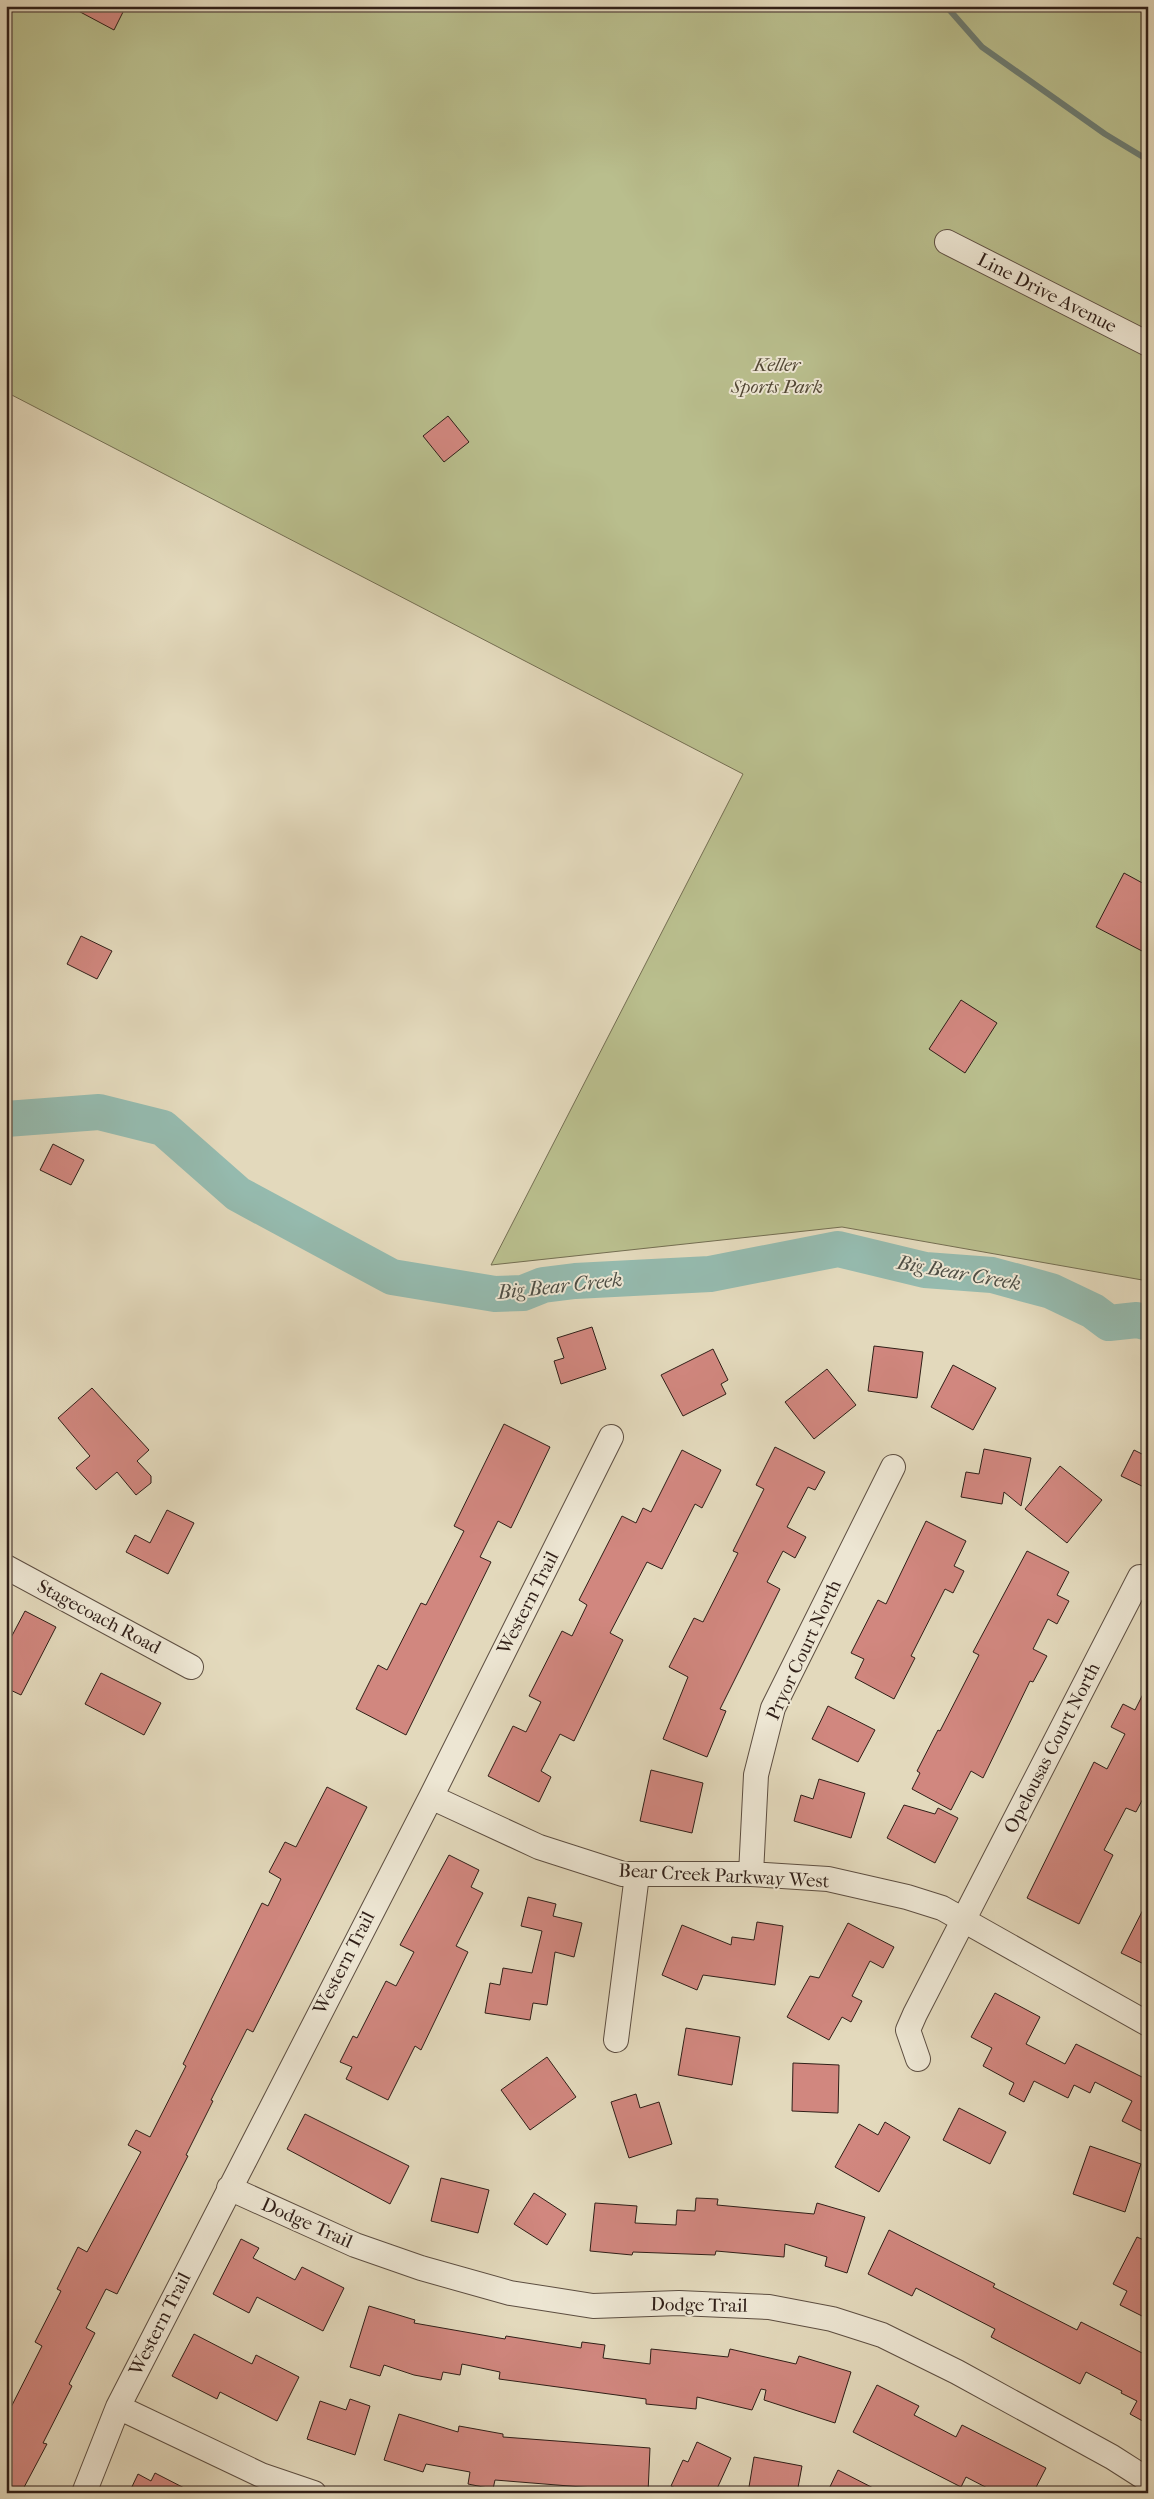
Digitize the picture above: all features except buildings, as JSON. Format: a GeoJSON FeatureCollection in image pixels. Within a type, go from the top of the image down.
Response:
{"type":"FeatureCollection","features":[{"type":"Feature","properties":{"kind":"street","name":"Line Drive Avenue"},"geometry":{"type":"LineString","coordinates":[[947,242],[1148,344]]}},
{"type":"Feature","properties":{"kind":"street","name":"Western Trail"},"geometry":{"type":"LineString","coordinates":[[84,2493],[118,2407],[431,1797],[611,1437]]}},
{"type":"Feature","properties":{"kind":"street","name":"Pryor Court North"},"geometry":{"type":"LineString","coordinates":[[751,1874],[756,1776],[773,1708],[893,1467]]}},
{"type":"Feature","properties":{"kind":"street","name":"Stagecoach Road"},"geometry":{"type":"LineString","coordinates":[[6,1567],[191,1667]]}},
{"type":"Feature","properties":{"kind":"street","name":"Opelousas Court North"},"geometry":{"type":"LineString","coordinates":[[918,2059],[908,2030],[1140,1577]]}},
{"type":"Feature","properties":{"kind":"street","name":"Bear Creek Parkway West"},"geometry":{"type":"LineString","coordinates":[[431,1797],[539,1847],[623,1874],[751,1874],[828,1879],[906,1897],[942,1908],[1148,2024]]}},
{"type":"Feature","properties":{"kind":"street"},"geometry":{"type":"LineString","coordinates":[[616,2040],[637,1875]]}},
{"type":"Feature","properties":{"kind":"street","name":"Dodge Trail"},"geometry":{"type":"LineString","coordinates":[[229,2188],[355,2245],[421,2268],[510,2293],[593,2306],[679,2303],[769,2307],[832,2319],[882,2336],[957,2372],[1112,2457],[1148,2480]]}},
{"type":"Feature","properties":{"kind":"street"},"geometry":{"type":"LineString","coordinates":[[118,2407],[260,2475],[314,2493]]}},
{"type":"Feature","properties":{"kind":"green space","name":"Keller Sports Park"},"geometry":{"type":"Polygon","coordinates":[[[6,6],[1148,6],[1148,1281],[842,1227],[491,1265],[743,774],[6,392],[6,6]]]}},
{"type":"Feature","properties":{"kind":"waterway"},"geometry":{"type":"LineString","coordinates":[[946,6],[982,47],[1105,134],[1148,160]]}},
{"type":"Feature","properties":{"kind":"waterway","name":"Big Bear Creek"},"geometry":{"type":"LineString","coordinates":[[6,1119],[99,1112],[163,1128],[238,1194],[392,1277],[495,1294],[523,1293],[543,1285],[575,1281],[710,1274],[838,1249],[925,1270],[992,1275],[1051,1291],[1093,1311],[1109,1323],[1137,1320],[1148,1323]]}}]}
